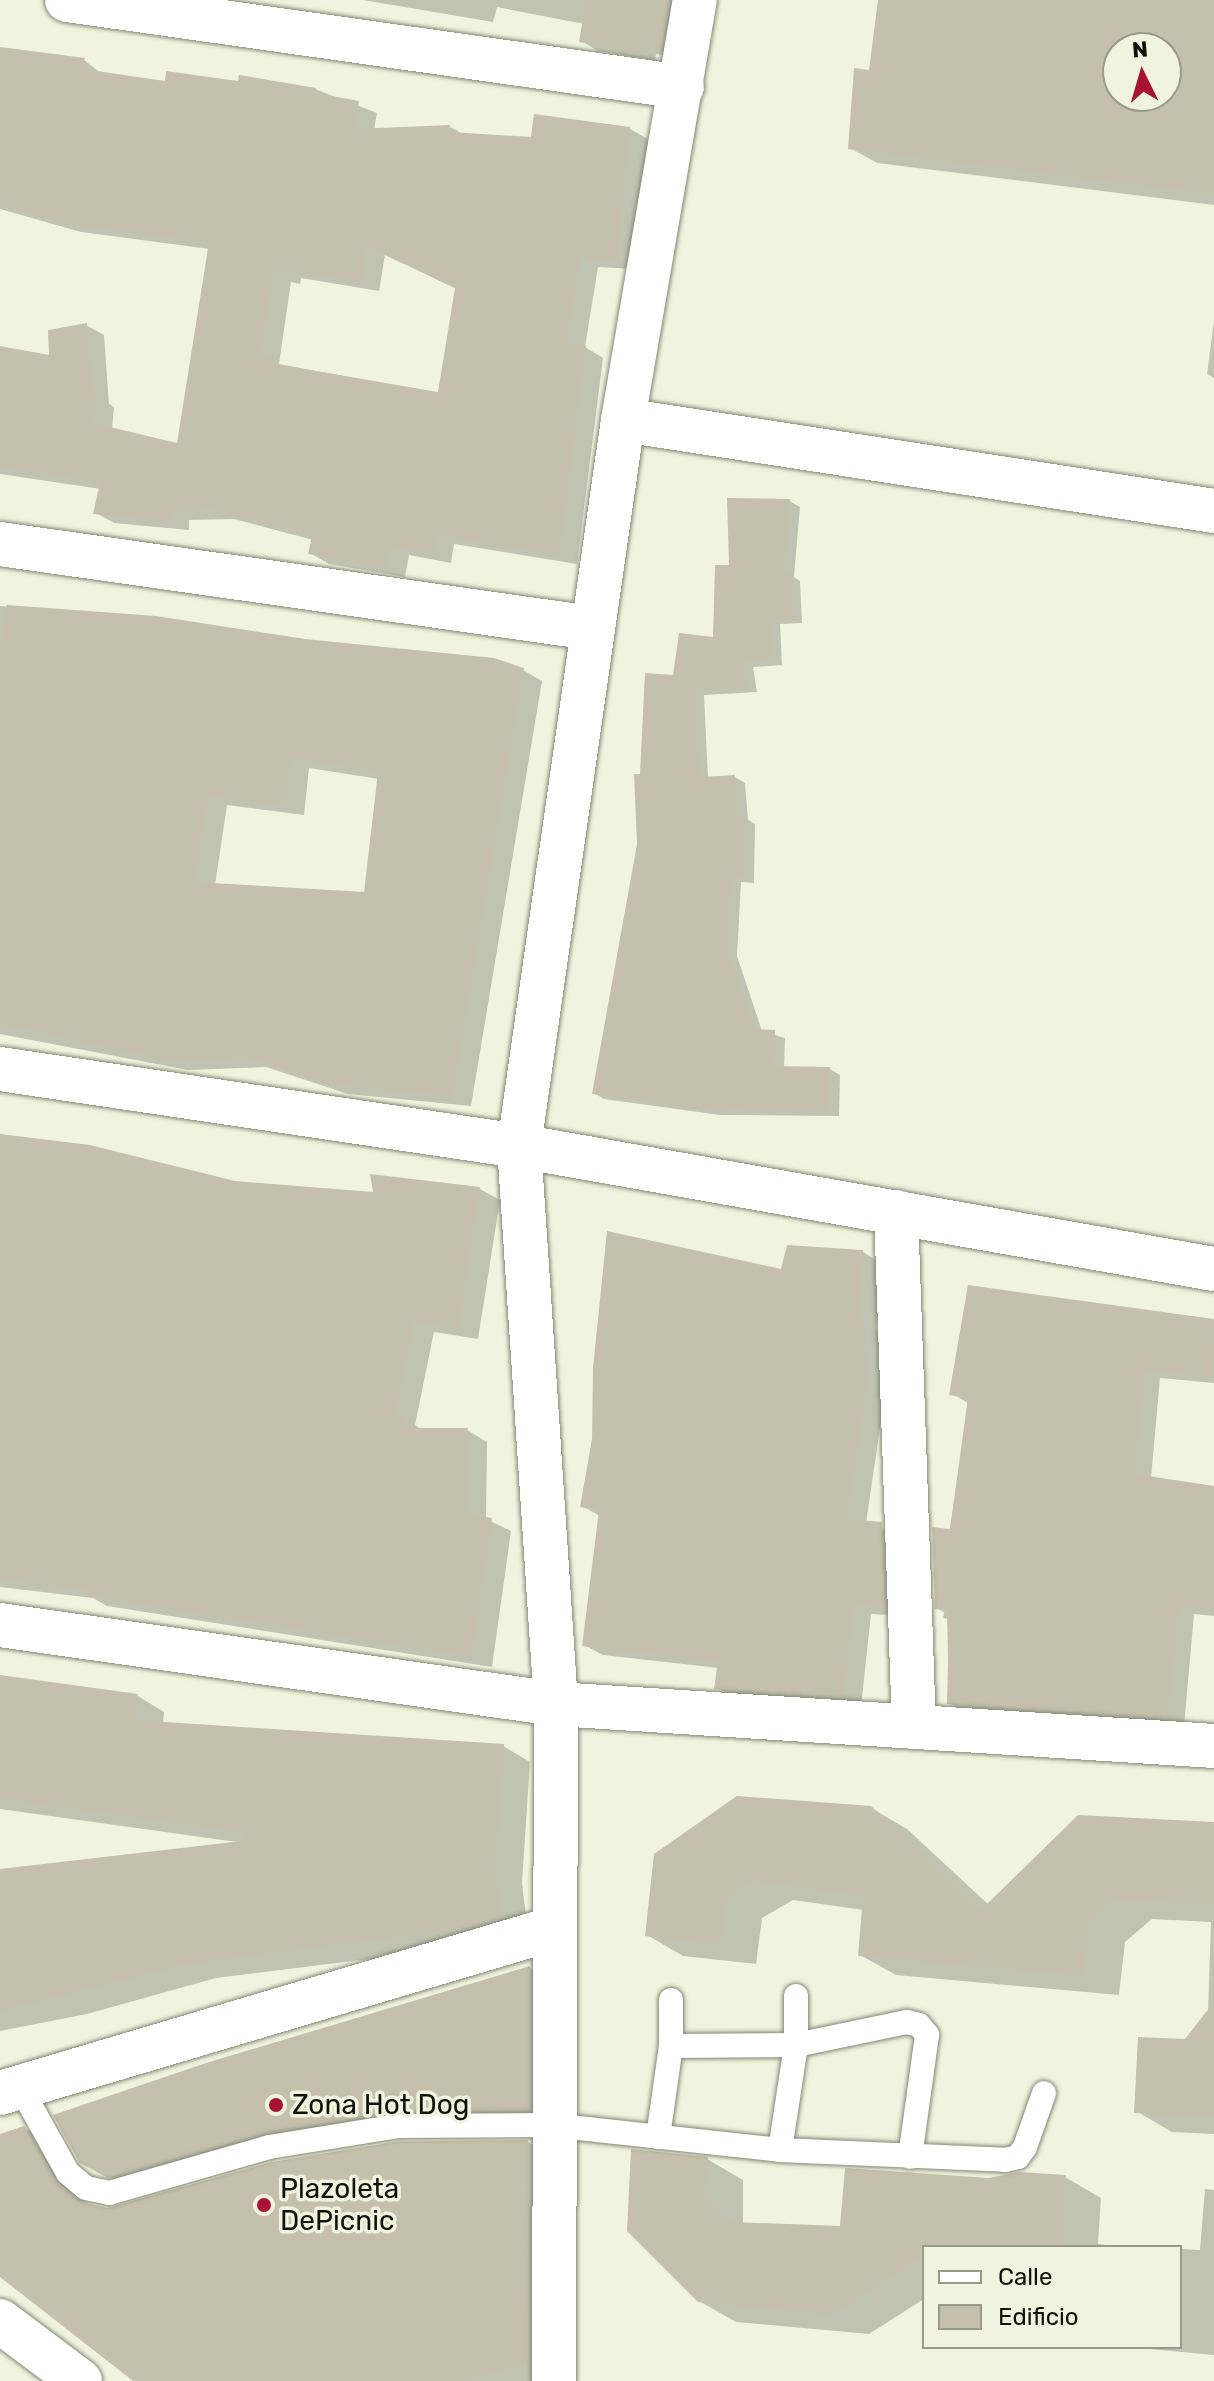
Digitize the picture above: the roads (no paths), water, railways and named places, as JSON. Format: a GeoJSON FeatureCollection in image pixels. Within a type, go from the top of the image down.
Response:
{"type":"FeatureCollection","features":[{"type":"Feature","properties":{"kind":"street"},"geometry":{"type":"LineString","coordinates":[[67,0],[682,87]]}},
{"type":"Feature","properties":{"kind":"street"},"geometry":{"type":"LineString","coordinates":[[554,2381],[551,2125],[556,1704],[519,1146],[623,420],[695,0]]}},
{"type":"Feature","properties":{"kind":"street"},"geometry":{"type":"LineString","coordinates":[[623,420],[1214,511]]}},
{"type":"Feature","properties":{"kind":"street"},"geometry":{"type":"LineString","coordinates":[[0,544],[592,628]]}},
{"type":"Feature","properties":{"kind":"street"},"geometry":{"type":"LineString","coordinates":[[0,1069],[519,1146],[1214,1269]]}},
{"type":"Feature","properties":{"kind":"street"},"geometry":{"type":"LineString","coordinates":[[896,1212],[914,1727]]}},
{"type":"Feature","properties":{"kind":"street"},"geometry":{"type":"LineString","coordinates":[[0,1625],[556,1704],[1214,1746]]}},
{"type":"Feature","properties":{"kind":"street"},"geometry":{"type":"LineString","coordinates":[[10,2090],[552,1929]]}},
{"type":"Feature","properties":{"kind":"street"},"geometry":{"type":"LineString","coordinates":[[0,2321],[80,2381]]}},
{"type":"Feature","properties":{"kind":"lane"},"geometry":{"type":"LineString","coordinates":[[780,2150],[796,2045],[796,1996]]}},
{"type":"Feature","properties":{"kind":"lane"},"geometry":{"type":"LineString","coordinates":[[658,2137],[671,2046],[671,2000]]}},
{"type":"Feature","properties":{"kind":"lane"},"geometry":{"type":"LineString","coordinates":[[671,2046],[796,2045],[907,2022],[919,2025],[927,2035],[910,2157]]}},
{"type":"Feature","properties":{"kind":"lane"},"geometry":{"type":"LineString","coordinates":[[10,2090],[68,2173],[86,2188],[109,2193],[269,2147],[399,2126],[551,2125],[780,2150],[910,2157],[1018,2157],[1044,2093]]}},
{"type":"Feature","properties":{"kind":"place","name":"Zona Hot Dog"},"geometry":{"type":"Point","coordinates":[276,2105]}},
{"type":"Feature","properties":{"kind":"place","name":"Plazoleta DePicnic"},"geometry":{"type":"Point","coordinates":[264,2205]}}]}
